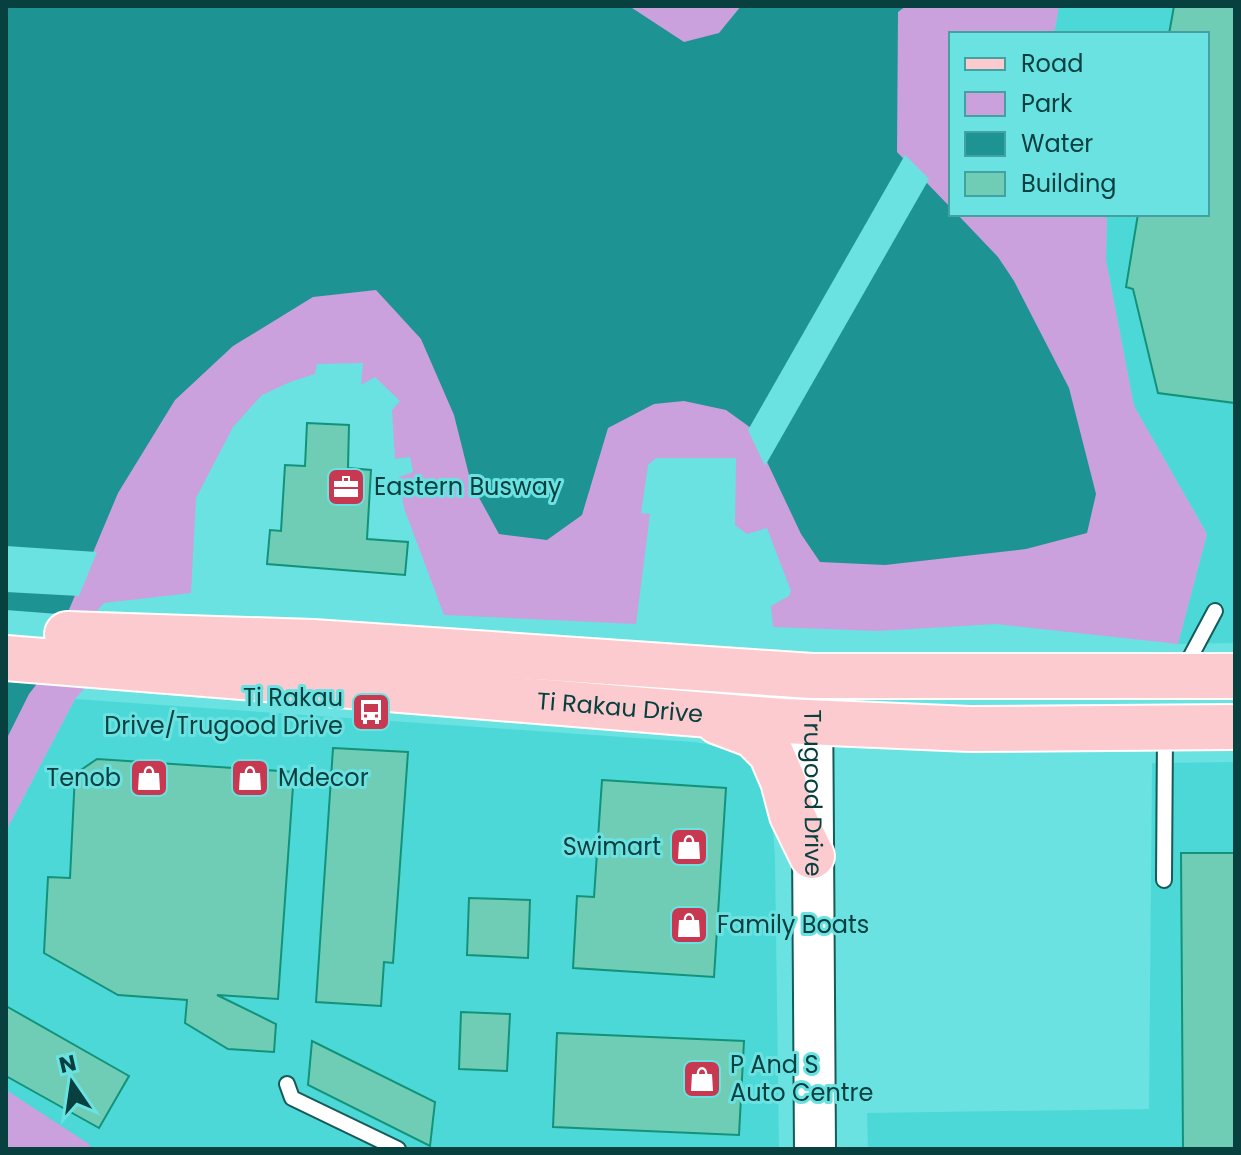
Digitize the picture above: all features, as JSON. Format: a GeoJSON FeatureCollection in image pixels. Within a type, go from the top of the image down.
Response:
{"type":"FeatureCollection","features":[{"type":"Feature","properties":{"kind":"main road","name":"Ti Rakau Drive"},"geometry":{"type":"LineString","coordinates":[[6,630],[90,649],[317,685],[704,716],[970,729],[1235,727]]}},
{"type":"Feature","properties":{"kind":"main road","name":"Ti Rakau Drive"},"geometry":{"type":"LineString","coordinates":[[6,658],[90,649],[313,642],[812,676],[1235,676]]}},
{"type":"Feature","properties":{"kind":"main road","name":"Trugood Drive"},"geometry":{"type":"LineString","coordinates":[[812,676],[815,1149]]}},
{"type":"Feature","properties":{"kind":"main road"},"geometry":{"type":"LineString","coordinates":[[704,716],[753,735],[771,753],[792,815],[812,856]]}},
{"type":"Feature","properties":{"kind":"lane"},"geometry":{"type":"LineString","coordinates":[[1180,677],[1215,611]]}},
{"type":"Feature","properties":{"kind":"lane"},"geometry":{"type":"LineString","coordinates":[[1164,880],[1165,727]]}},
{"type":"Feature","properties":{"kind":"lane"},"geometry":{"type":"LineString","coordinates":[[287,1084],[292,1098],[398,1149]]}},
{"type":"Feature","properties":{"kind":"shaded area"},"geometry":{"type":"Polygon","coordinates":[[[1059,6],[1235,6],[1235,643],[1178,644],[1207,534],[1134,406],[1106,260],[1107,216],[1209,216],[1209,32],[1054,32],[1059,6]]]}},
{"type":"Feature","properties":{"kind":"shaded area"},"geometry":{"type":"Polygon","coordinates":[[[75,699],[694,742],[734,749],[754,763],[771,797],[775,858],[779,1149],[92,1149],[6,1090],[6,831],[75,699]]]}},
{"type":"Feature","properties":{"kind":"shaded area"},"geometry":{"type":"Polygon","coordinates":[[[1235,762],[1235,1149],[868,1149],[867,1113],[1149,1109],[1152,763],[1235,762]]]}},
{"type":"Feature","properties":{"kind":"green space"},"geometry":{"type":"Polygon","coordinates":[[[6,6],[1059,6],[1054,32],[949,32],[949,216],[1107,216],[1106,260],[1134,406],[1207,534],[1178,644],[996,624],[878,631],[773,627],[771,606],[789,596],[791,591],[767,528],[747,534],[735,525],[736,458],[656,458],[648,465],[641,513],[650,514],[636,624],[444,615],[404,508],[399,477],[413,472],[410,457],[395,459],[392,410],[400,401],[375,377],[361,385],[363,363],[317,364],[315,374],[262,395],[233,427],[196,498],[191,593],[104,603],[92,616],[87,685],[75,699],[6,831],[6,6]]]}},
{"type":"Feature","properties":{"kind":"green space"},"geometry":{"type":"Polygon","coordinates":[[[6,1090],[89,1144],[92,1149],[6,1149],[6,1090]]]}},
{"type":"Feature","properties":{"kind":"water"},"geometry":{"type":"Polygon","coordinates":[[[6,6],[629,6],[684,42],[719,33],[741,6],[906,6],[898,12],[897,152],[949,206],[949,216],[959,216],[998,257],[1014,281],[1069,388],[1096,494],[1087,533],[1026,549],[885,565],[820,562],[801,534],[751,428],[726,410],[684,401],[654,404],[608,428],[582,515],[547,540],[499,534],[471,483],[454,415],[421,339],[376,290],[313,297],[233,346],[175,400],[118,493],[39,681],[6,740],[6,6]]]}},
{"type":"Feature","properties":{"kind":"pier"},"geometry":{"type":"Polygon","coordinates":[[[905,155],[929,179],[765,466],[748,430],[905,155]]]}},
{"type":"Feature","properties":{"kind":"pier"},"geometry":{"type":"Polygon","coordinates":[[[6,546],[97,552],[79,596],[6,592],[6,546]]]}},
{"type":"Feature","properties":{"kind":"pier"},"geometry":{"type":"Polygon","coordinates":[[[6,610],[71,615],[6,679],[6,610]]]}},
{"type":"Feature","properties":{"kind":"building"},"geometry":{"type":"Polygon","coordinates":[[[1174,6],[1235,6],[1235,403],[1158,393],[1133,289],[1126,287],[1138,216],[1209,216],[1209,32],[1169,32],[1174,6]]]}},
{"type":"Feature","properties":{"kind":"building"},"geometry":{"type":"Polygon","coordinates":[[[307,423],[349,425],[348,468],[371,470],[367,539],[408,542],[405,575],[267,564],[270,530],[281,531],[285,465],[305,466],[307,423]]]}},
{"type":"Feature","properties":{"kind":"building"},"geometry":{"type":"Polygon","coordinates":[[[333,748],[408,752],[393,963],[384,962],[381,1006],[316,1002],[333,748]]]}},
{"type":"Feature","properties":{"kind":"building"},"geometry":{"type":"Polygon","coordinates":[[[97,759],[294,772],[278,999],[217,995],[276,1024],[274,1052],[228,1049],[185,1023],[187,1000],[118,995],[44,953],[48,877],[70,878],[75,774],[97,759]]]}},
{"type":"Feature","properties":{"kind":"building"},"geometry":{"type":"Polygon","coordinates":[[[602,780],[726,788],[714,977],[573,968],[577,896],[594,897],[602,780]]]}},
{"type":"Feature","properties":{"kind":"building"},"geometry":{"type":"Polygon","coordinates":[[[1181,853],[1235,853],[1235,1149],[1183,1149],[1181,853]]]}},
{"type":"Feature","properties":{"kind":"building"},"geometry":{"type":"Polygon","coordinates":[[[469,898],[530,900],[528,958],[467,955],[469,898]]]}},
{"type":"Feature","properties":{"kind":"building"},"geometry":{"type":"Polygon","coordinates":[[[6,1006],[129,1076],[99,1128],[6,1076],[6,1006]]]}},
{"type":"Feature","properties":{"kind":"building"},"geometry":{"type":"Polygon","coordinates":[[[461,1012],[510,1014],[507,1071],[459,1069],[461,1012]]]}},
{"type":"Feature","properties":{"kind":"building"},"geometry":{"type":"Polygon","coordinates":[[[557,1033],[744,1041],[739,1135],[553,1127],[557,1033]]]}},
{"type":"Feature","properties":{"kind":"building"},"geometry":{"type":"Polygon","coordinates":[[[312,1041],[435,1102],[430,1146],[308,1085],[312,1041]]]}},
{"type":"Feature","properties":{"kind":"place","name":"Eastern Busway"},"geometry":{"type":"Point","coordinates":[346,487]}},
{"type":"Feature","properties":{"kind":"place","name":"Ti Rakau Drive/Trugood Drive"},"geometry":{"type":"Point","coordinates":[371,712]}},
{"type":"Feature","properties":{"kind":"place","name":"Tenob"},"geometry":{"type":"Point","coordinates":[149,778]}},
{"type":"Feature","properties":{"kind":"place","name":"Mdecor"},"geometry":{"type":"Point","coordinates":[250,778]}},
{"type":"Feature","properties":{"kind":"place","name":"Swimart"},"geometry":{"type":"Point","coordinates":[689,847]}},
{"type":"Feature","properties":{"kind":"place","name":"Family Boats"},"geometry":{"type":"Point","coordinates":[689,925]}},
{"type":"Feature","properties":{"kind":"place","name":"P And S Auto Centre"},"geometry":{"type":"Point","coordinates":[702,1079]}}]}
